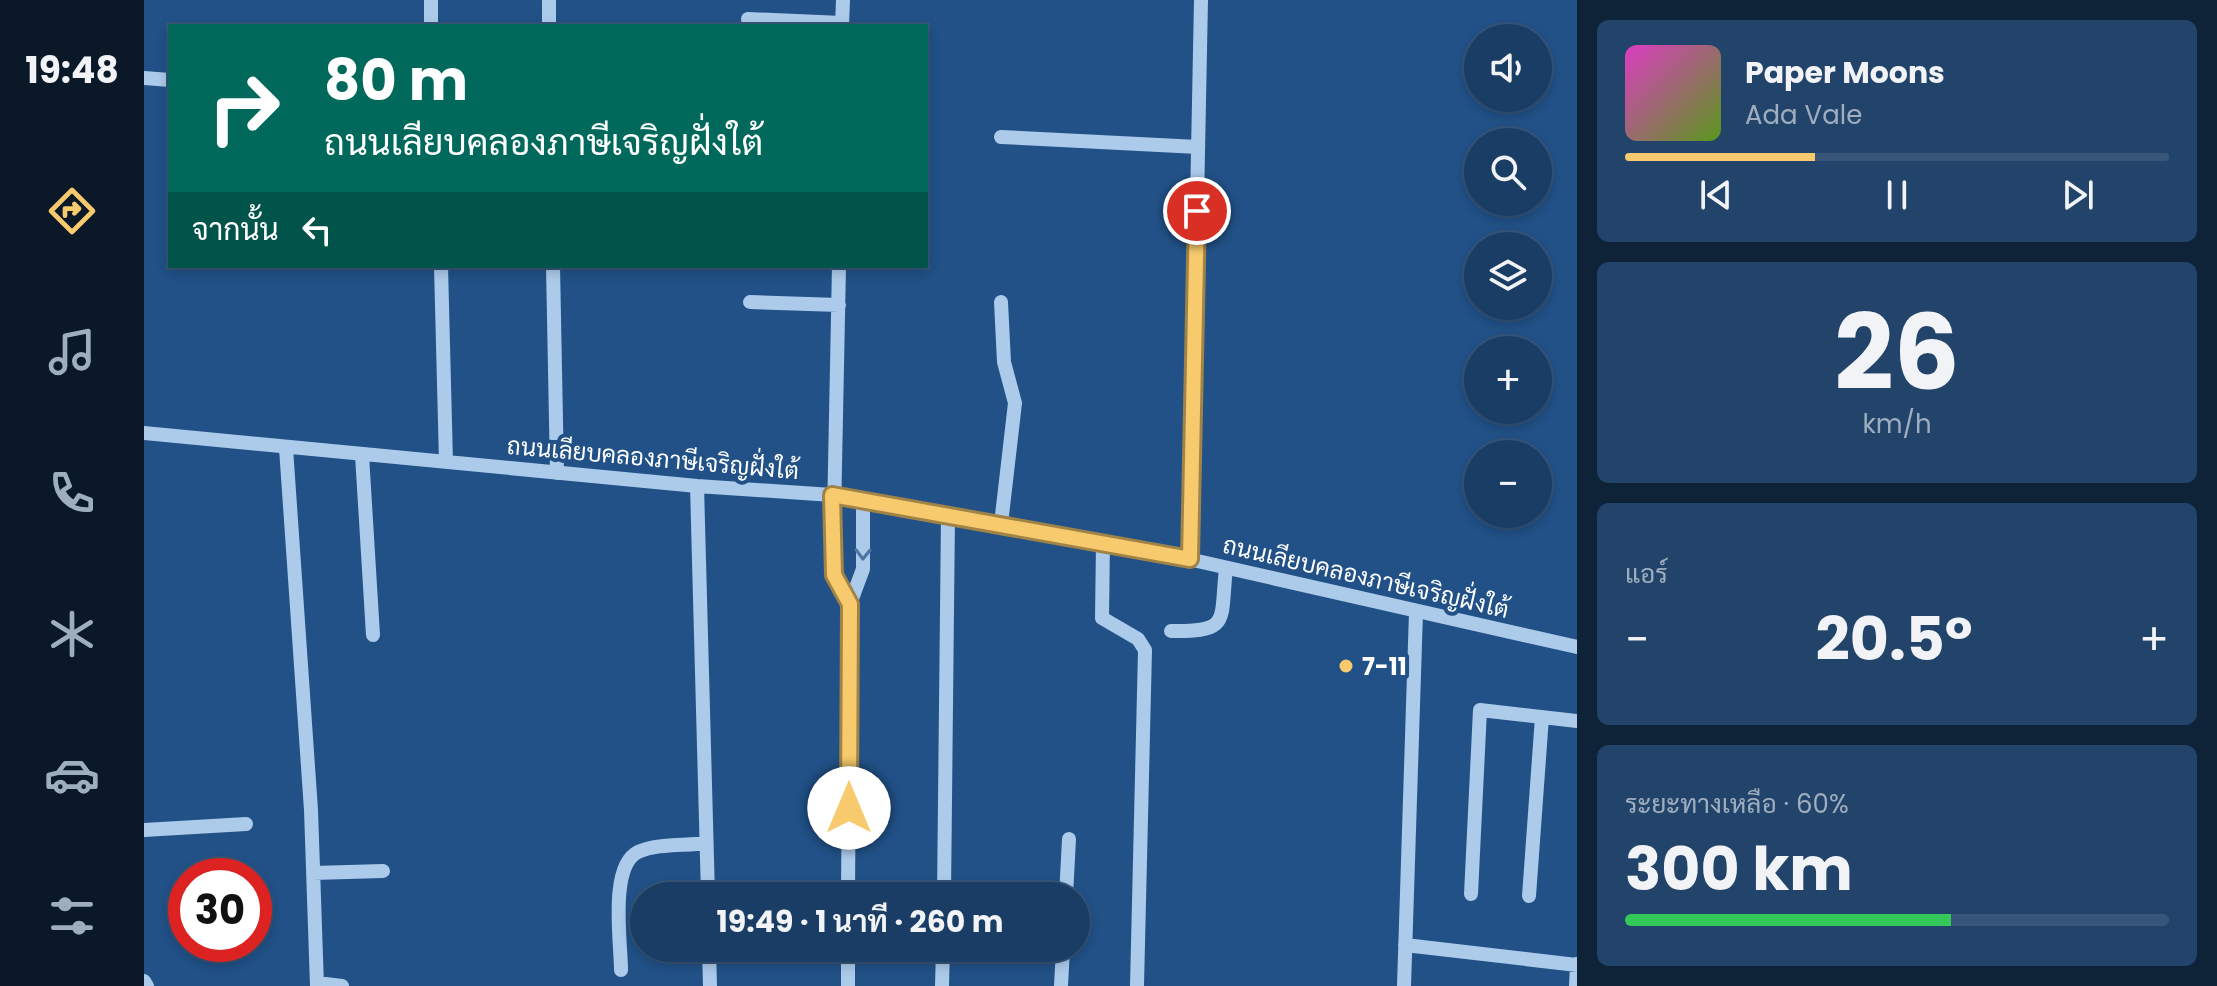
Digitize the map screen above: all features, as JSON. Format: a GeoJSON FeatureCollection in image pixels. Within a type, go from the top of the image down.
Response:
{"type":"FeatureCollection","features":[{"type":"Feature","properties":{"kind":"street"},"geometry":{"type":"LineString","coordinates":[[431,0],[431,24]]}},
{"type":"Feature","properties":{"kind":"street"},"geometry":{"type":"LineString","coordinates":[[549,0],[549,24]]}},
{"type":"Feature","properties":{"kind":"street"},"geometry":{"type":"LineString","coordinates":[[842,24],[843,0]]}},
{"type":"Feature","properties":{"kind":"street"},"geometry":{"type":"LineString","coordinates":[[1190,559],[1201,0]]}},
{"type":"Feature","properties":{"kind":"street"},"geometry":{"type":"LineString","coordinates":[[748,19],[826,24]]}},
{"type":"Feature","properties":{"kind":"street"},"geometry":{"type":"LineString","coordinates":[[144,78],[168,80]]}},
{"type":"Feature","properties":{"kind":"street"},"geometry":{"type":"LineString","coordinates":[[1001,137],[1198,147]]}},
{"type":"Feature","properties":{"kind":"street"},"geometry":{"type":"LineString","coordinates":[[441,268],[446,462]]}},
{"type":"Feature","properties":{"kind":"street"},"geometry":{"type":"LineString","coordinates":[[553,268],[557,473]]}},
{"type":"Feature","properties":{"kind":"street"},"geometry":{"type":"LineString","coordinates":[[839,268],[832,495],[834,575],[850,604]]}},
{"type":"Feature","properties":{"kind":"street"},"geometry":{"type":"LineString","coordinates":[[750,302],[839,305]]}},
{"type":"Feature","properties":{"kind":"street"},"geometry":{"type":"LineString","coordinates":[[1001,302],[1004,362],[1015,403],[1001,524]]}},
{"type":"Feature","properties":{"kind":"street","name":"ถนนเลียบคลองภาษีเจริญฝั่งใต้"},"geometry":{"type":"LineString","coordinates":[[144,433],[697,486],[832,495],[1190,559],[1577,647]]}},
{"type":"Feature","properties":{"kind":"street"},"geometry":{"type":"LineString","coordinates":[[286,448],[313,873],[317,984],[342,986]]}},
{"type":"Feature","properties":{"kind":"street"},"geometry":{"type":"LineString","coordinates":[[362,455],[373,635]]}},
{"type":"Feature","properties":{"kind":"street"},"geometry":{"type":"LineString","coordinates":[[697,486],[707,882]]}},
{"type":"Feature","properties":{"kind":"street"},"geometry":{"type":"LineString","coordinates":[[848,882],[850,604],[863,569],[863,501]]}},
{"type":"Feature","properties":{"kind":"street"},"geometry":{"type":"LineString","coordinates":[[944,882],[948,515]]}},
{"type":"Feature","properties":{"kind":"street"},"geometry":{"type":"LineString","coordinates":[[1103,542],[1102,618],[1138,639],[1145,650],[1137,986]]}},
{"type":"Feature","properties":{"kind":"street"},"geometry":{"type":"LineString","coordinates":[[1171,631],[1208,632],[1214,628],[1220,618],[1226,568]]}},
{"type":"Feature","properties":{"kind":"street"},"geometry":{"type":"LineString","coordinates":[[1404,986],[1416,612]]}},
{"type":"Feature","properties":{"kind":"street"},"geometry":{"type":"LineString","coordinates":[[1471,894],[1480,710],[1577,721]]}},
{"type":"Feature","properties":{"kind":"street"},"geometry":{"type":"LineString","coordinates":[[1529,896],[1542,717]]}},
{"type":"Feature","properties":{"kind":"street"},"geometry":{"type":"LineString","coordinates":[[144,830],[246,824]]}},
{"type":"Feature","properties":{"kind":"street"},"geometry":{"type":"LineString","coordinates":[[1067,882],[1069,839]]}},
{"type":"Feature","properties":{"kind":"street"},"geometry":{"type":"LineString","coordinates":[[621,970],[619,885],[628,860],[641,850],[706,843]]}},
{"type":"Feature","properties":{"kind":"street"},"geometry":{"type":"LineString","coordinates":[[313,873],[383,871]]}},
{"type":"Feature","properties":{"kind":"street"},"geometry":{"type":"LineString","coordinates":[[1405,945],[1577,964],[1576,986]]}},
{"type":"Feature","properties":{"kind":"street"},"geometry":{"type":"LineString","coordinates":[[709,962],[710,986]]}},
{"type":"Feature","properties":{"kind":"street"},"geometry":{"type":"LineString","coordinates":[[848,962],[848,986]]}},
{"type":"Feature","properties":{"kind":"street"},"geometry":{"type":"LineString","coordinates":[[942,986],[943,962]]}},
{"type":"Feature","properties":{"kind":"street"},"geometry":{"type":"LineString","coordinates":[[1061,986],[1062,962]]}},
{"type":"Feature","properties":{"kind":"street"},"geometry":{"type":"LineString","coordinates":[[144,981],[147,986]]}},
{"type":"Feature","properties":{"kind":"place","name":"7-11"},"geometry":{"type":"Point","coordinates":[1346,666]}},
{"type":"Feature","properties":{"kind":"route"},"geometry":{"type":"LineString","coordinates":[[849,808],[850,604],[834,575],[832,495],[1190,559],[1197,211]]}}]}
